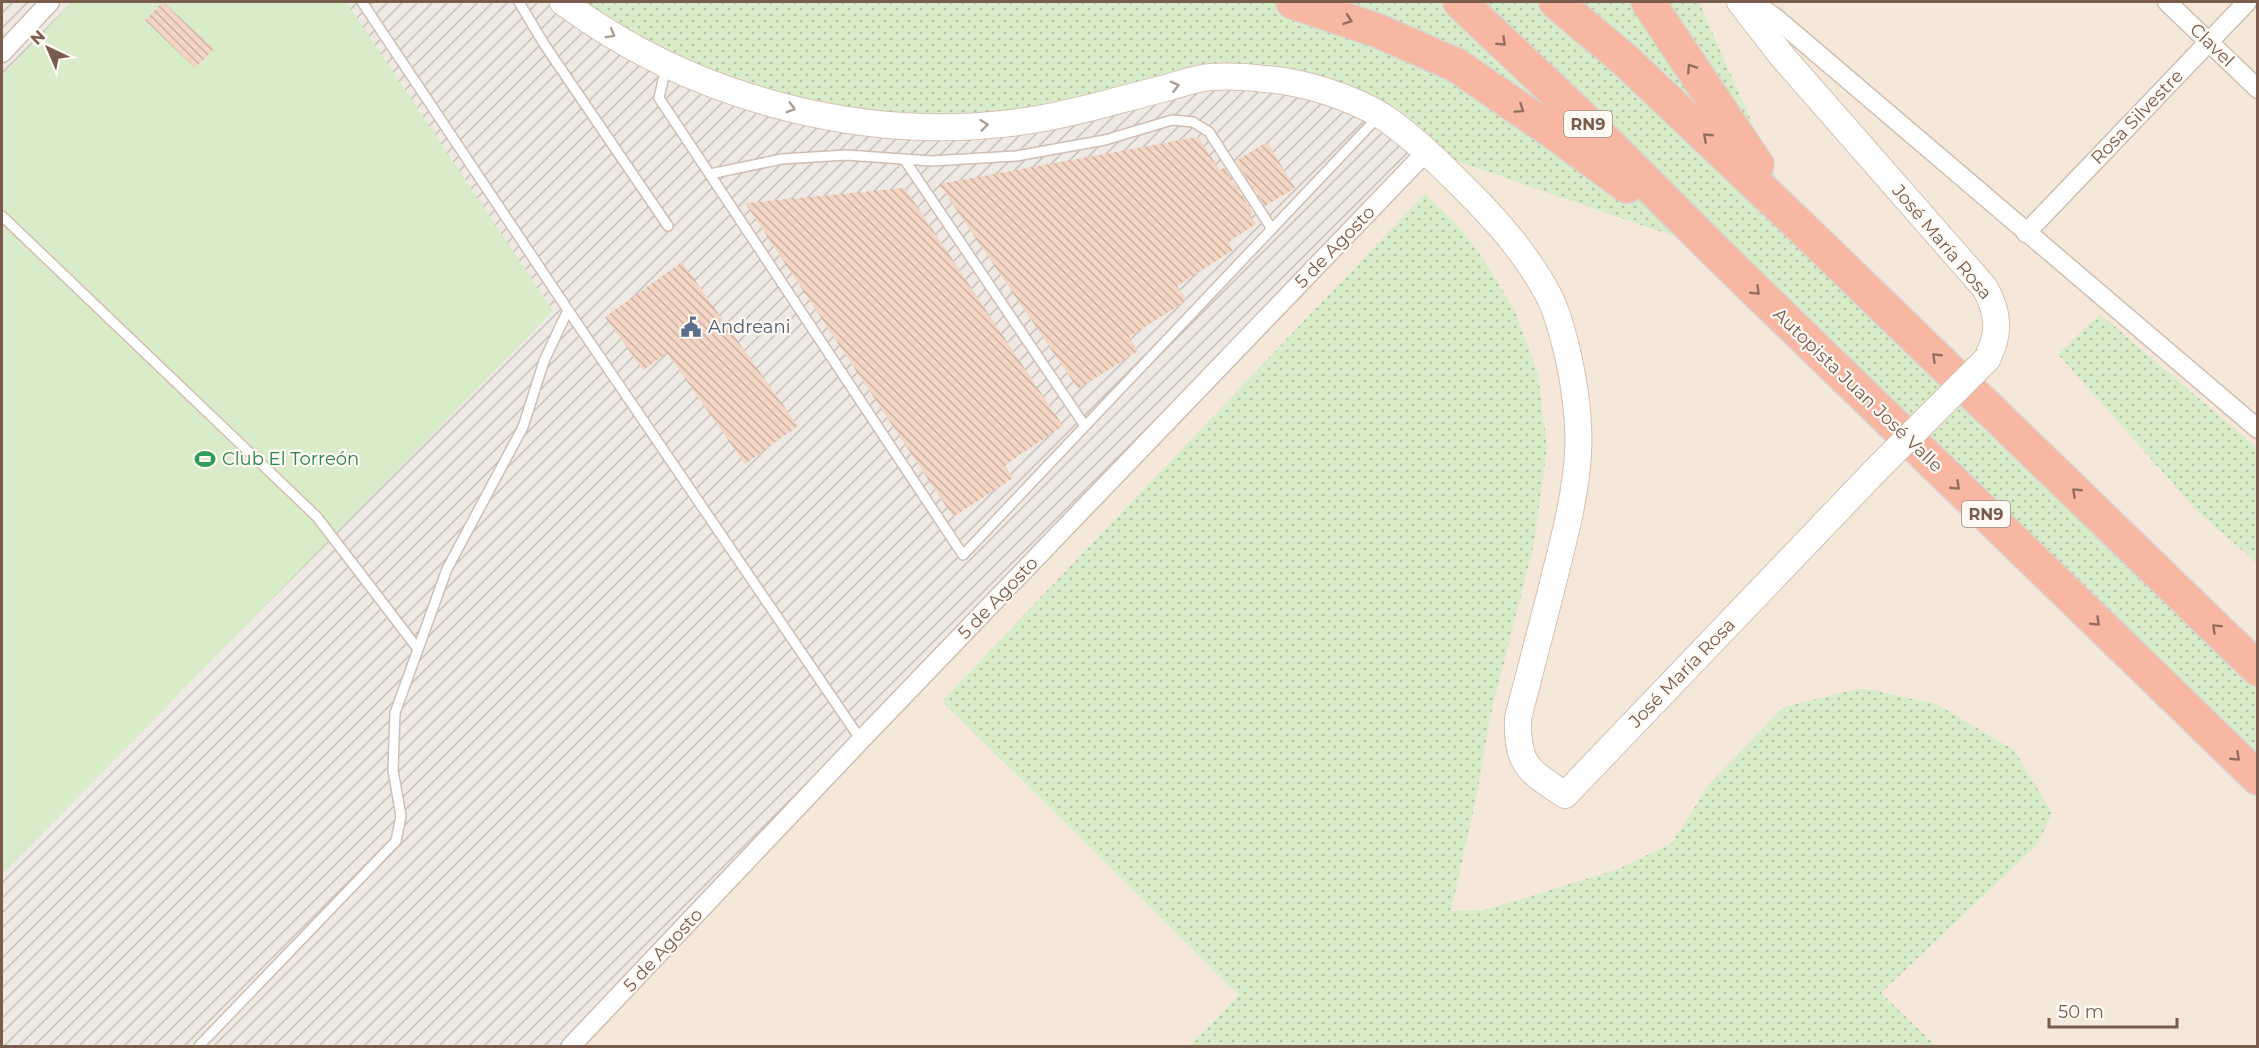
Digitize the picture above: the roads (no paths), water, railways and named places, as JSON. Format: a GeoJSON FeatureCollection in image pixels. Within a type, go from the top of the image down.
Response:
{"type":"FeatureCollection","features":[{"type":"Feature","properties":{"kind":"highway"},"geometry":{"type":"LineString","coordinates":[[1293,2],[1376,30],[1456,65],[1552,131],[1714,250]]}},
{"type":"Feature","properties":{"kind":"highway","name":"Autopista Juan José Valle"},"geometry":{"type":"LineString","coordinates":[[1460,2],[1572,108],[1714,250],[2258,778]]}},
{"type":"Feature","properties":{"kind":"highway"},"geometry":{"type":"LineString","coordinates":[[1556,2],[1625,60],[1796,221],[2258,669]]}},
{"type":"Feature","properties":{"kind":"highway"},"geometry":{"type":"LineString","coordinates":[[1648,2],[1724,118],[1796,221]]}},
{"type":"Feature","properties":{"kind":"main road"},"geometry":{"type":"LineString","coordinates":[[563,2],[593,24],[667,66],[738,93],[807,113],[870,122],[948,129],[1039,119],[1208,77],[1268,79],[1328,92],[1380,115],[1427,151]]}},
{"type":"Feature","properties":{"kind":"main road","name":"José María Rosa"},"geometry":{"type":"LineString","coordinates":[[1427,151],[1493,216],[1526,259],[1550,297],[1562,328],[1571,369],[1578,422],[1574,488],[1562,546],[1518,718],[1517,742],[1529,770],[1565,795],[1877,469],[1986,359],[1994,346],[1997,323],[1993,301],[1985,288],[1782,56],[1740,2]]}},
{"type":"Feature","properties":{"kind":"street"},"geometry":{"type":"LineString","coordinates":[[2,53],[50,2]]}},
{"type":"Feature","properties":{"kind":"street"},"geometry":{"type":"LineString","coordinates":[[1753,2],[1777,19],[2258,429]]}},
{"type":"Feature","properties":{"kind":"street","name":"Clavel"},"geometry":{"type":"LineString","coordinates":[[2167,2],[2258,89]]}},
{"type":"Feature","properties":{"kind":"street","name":"Rosa Silvestre"},"geometry":{"type":"LineString","coordinates":[[2026,233],[2247,2]]}},
{"type":"Feature","properties":{"kind":"street","name":"5 de Agosto"},"geometry":{"type":"LineString","coordinates":[[571,1047],[861,740],[1427,151]]}},
{"type":"Feature","properties":{"kind":"lane"},"geometry":{"type":"LineString","coordinates":[[362,2],[861,740]]}},
{"type":"Feature","properties":{"kind":"lane"},"geometry":{"type":"LineString","coordinates":[[519,2],[544,44],[668,226]]}},
{"type":"Feature","properties":{"kind":"lane"},"geometry":{"type":"LineString","coordinates":[[667,66],[659,98],[963,555],[1380,115]]}},
{"type":"Feature","properties":{"kind":"lane"},"geometry":{"type":"LineString","coordinates":[[710,174],[782,159],[846,155],[931,161],[1016,156],[1105,140],[1172,120],[1192,122],[1209,132],[1272,229]]}},
{"type":"Feature","properties":{"kind":"lane"},"geometry":{"type":"LineString","coordinates":[[904,159],[1085,426]]}},
{"type":"Feature","properties":{"kind":"lane"},"geometry":{"type":"LineString","coordinates":[[2,216],[317,517],[418,649]]}},
{"type":"Feature","properties":{"kind":"lane"},"geometry":{"type":"LineString","coordinates":[[199,1047],[396,841],[401,816],[393,770],[395,713],[447,569],[523,427],[544,361],[568,309]]}},
{"type":"Feature","properties":{"kind":"place","name":"Andreani"},"geometry":{"type":"Point","coordinates":[691,327]}},
{"type":"Feature","properties":{"kind":"place","name":"Club El Torreón"},"geometry":{"type":"Point","coordinates":[205,459]}}]}
